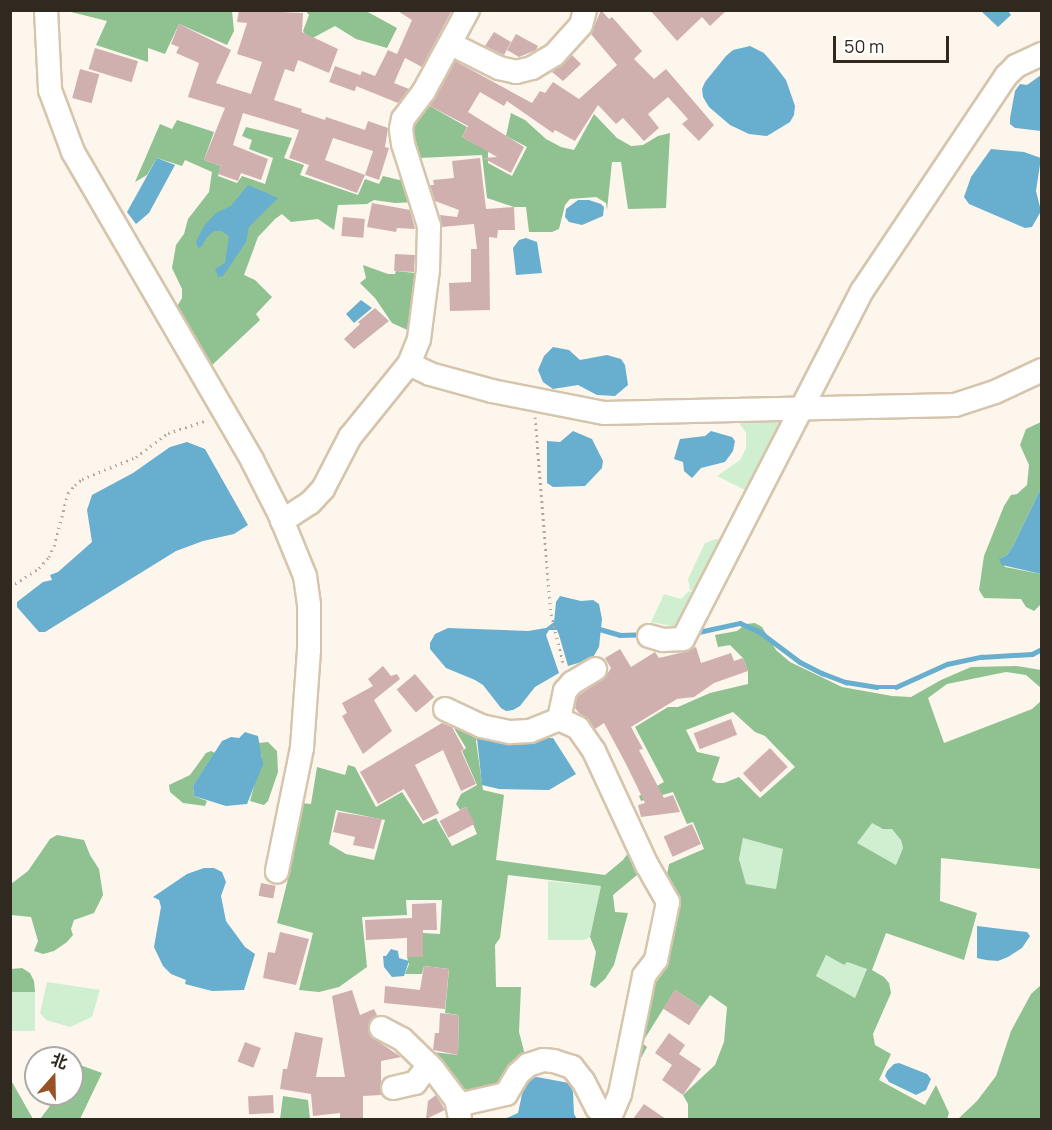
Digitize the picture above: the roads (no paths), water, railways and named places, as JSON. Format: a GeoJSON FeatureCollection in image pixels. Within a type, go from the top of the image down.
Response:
{"type":"FeatureCollection","features":[{"type":"Feature","properties":{"kind":"street"},"geometry":{"type":"LineString","coordinates":[[46,10],[50,90],[73,152],[222,410],[282,521],[304,576],[309,605],[309,650],[302,748],[277,871]]}},
{"type":"Feature","properties":{"kind":"street"},"geometry":{"type":"LineString","coordinates":[[282,521],[310,503],[323,489],[350,437],[409,364],[419,339],[430,243],[429,226],[403,144],[401,129],[403,119],[424,91],[468,10]]}},
{"type":"Feature","properties":{"kind":"street"},"geometry":{"type":"LineString","coordinates":[[451,44],[499,68],[516,72],[532,68],[554,55],[581,25],[585,10]]}},
{"type":"Feature","properties":{"kind":"street"},"geometry":{"type":"LineString","coordinates":[[649,636],[663,640],[682,639],[862,291],[999,86],[1016,66],[1041,54]]}},
{"type":"Feature","properties":{"kind":"street"},"geometry":{"type":"LineString","coordinates":[[409,364],[430,374],[540,401],[604,413],[955,405],[995,392],[1041,370]]}},
{"type":"Feature","properties":{"kind":"street"},"geometry":{"type":"LineString","coordinates":[[559,719],[565,691],[571,684],[595,669]]}},
{"type":"Feature","properties":{"kind":"street"},"geometry":{"type":"LineString","coordinates":[[381,1028],[402,1039],[429,1065],[448,1087],[459,1112],[506,1094],[518,1074],[528,1065],[543,1060],[554,1060],[572,1067],[583,1081],[597,1108],[609,1119],[621,1094],[644,976],[656,960],[668,902],[647,865],[594,751],[578,728],[559,719],[530,731],[510,732],[482,726],[445,709]]}},
{"type":"Feature","properties":{"kind":"street"},"geometry":{"type":"LineString","coordinates":[[393,1088],[415,1083],[429,1065]]}},
{"type":"Feature","properties":{"kind":"water"},"geometry":{"type":"Polygon","coordinates":[[[981,11],[1008,11],[1011,15],[998,27],[981,11]]]}},
{"type":"Feature","properties":{"kind":"water"},"geometry":{"type":"Polygon","coordinates":[[[750,46],[764,53],[786,80],[795,106],[790,122],[767,136],[749,134],[730,125],[709,107],[703,97],[702,89],[705,82],[726,56],[733,50],[750,46]]]}},
{"type":"Feature","properties":{"kind":"water"},"geometry":{"type":"Polygon","coordinates":[[[1041,75],[1041,131],[1015,128],[1010,124],[1010,118],[1015,91],[1020,84],[1027,85],[1041,75]]]}},
{"type":"Feature","properties":{"kind":"water"},"geometry":{"type":"Polygon","coordinates":[[[991,149],[1024,152],[1041,158],[1036,191],[1041,211],[1032,227],[1025,228],[969,204],[964,197],[971,177],[991,149]]]}},
{"type":"Feature","properties":{"kind":"water"},"geometry":{"type":"Polygon","coordinates":[[[157,158],[175,165],[149,213],[136,224],[127,212],[157,158]]]}},
{"type":"Feature","properties":{"kind":"water"},"geometry":{"type":"Polygon","coordinates":[[[248,185],[278,198],[249,227],[246,242],[223,276],[218,277],[215,269],[225,263],[229,236],[221,231],[214,231],[202,246],[198,248],[196,242],[204,226],[216,213],[231,206],[248,185]]]}},
{"type":"Feature","properties":{"kind":"water"},"geometry":{"type":"Polygon","coordinates":[[[578,200],[589,200],[601,204],[604,207],[603,216],[582,225],[569,222],[565,217],[566,209],[578,200]]]}},
{"type":"Feature","properties":{"kind":"water"},"geometry":{"type":"Polygon","coordinates":[[[526,238],[537,242],[542,273],[516,275],[513,248],[519,240],[526,238]]]}},
{"type":"Feature","properties":{"kind":"water"},"geometry":{"type":"Polygon","coordinates":[[[361,300],[372,308],[354,323],[346,314],[361,300]]]}},
{"type":"Feature","properties":{"kind":"water"},"geometry":{"type":"Polygon","coordinates":[[[553,347],[569,350],[580,360],[607,355],[621,359],[625,365],[628,385],[615,396],[597,395],[578,385],[553,389],[543,382],[538,370],[544,356],[553,347]]]}},
{"type":"Feature","properties":{"kind":"water"},"geometry":{"type":"Polygon","coordinates":[[[573,431],[592,439],[603,461],[602,468],[585,486],[553,487],[547,483],[547,441],[560,442],[573,431]]]}},
{"type":"Feature","properties":{"kind":"water"},"geometry":{"type":"Polygon","coordinates":[[[711,431],[732,437],[735,441],[733,451],[725,462],[701,468],[692,478],[684,471],[683,462],[674,459],[680,439],[705,436],[711,431]]]}},
{"type":"Feature","properties":{"kind":"water"},"geometry":{"type":"Polygon","coordinates":[[[187,442],[205,449],[248,525],[234,534],[203,541],[176,551],[45,632],[39,632],[17,607],[17,602],[43,582],[52,580],[50,575],[58,572],[92,542],[87,510],[92,495],[133,473],[170,447],[187,442]]]}},
{"type":"Feature","properties":{"kind":"water"},"geometry":{"type":"Polygon","coordinates":[[[1041,488],[1041,574],[1002,565],[999,559],[1007,555],[1013,546],[1041,488]]]}},
{"type":"Feature","properties":{"kind":"water"},"geometry":{"type":"Polygon","coordinates":[[[560,596],[581,601],[593,600],[599,604],[602,619],[599,647],[592,659],[568,666],[557,630],[549,630],[546,635],[559,673],[535,687],[520,706],[513,710],[506,711],[501,708],[483,685],[446,668],[430,649],[430,643],[435,634],[448,628],[528,631],[546,628],[554,622],[556,602],[560,596]]]}},
{"type":"Feature","properties":{"kind":"water"},"geometry":{"type":"Polygon","coordinates":[[[245,732],[258,736],[263,764],[247,804],[226,806],[194,796],[193,786],[222,741],[231,737],[239,738],[245,732]]]}},
{"type":"Feature","properties":{"kind":"water"},"geometry":{"type":"Polygon","coordinates":[[[477,738],[553,738],[576,774],[549,790],[499,789],[482,785],[477,738]]]}},
{"type":"Feature","properties":{"kind":"water"},"geometry":{"type":"Polygon","coordinates":[[[204,868],[214,868],[222,872],[226,882],[221,896],[226,921],[245,947],[255,954],[244,990],[212,991],[185,984],[186,980],[171,974],[163,966],[154,947],[161,907],[159,900],[153,897],[187,874],[204,868]]]}},
{"type":"Feature","properties":{"kind":"water"},"geometry":{"type":"Polygon","coordinates":[[[977,926],[1027,932],[1030,936],[1022,948],[1008,957],[998,961],[986,960],[977,958],[977,926]]]}},
{"type":"Feature","properties":{"kind":"water"},"geometry":{"type":"Polygon","coordinates":[[[391,949],[398,951],[399,958],[409,961],[404,976],[392,977],[384,967],[383,956],[386,956],[391,949]]]}},
{"type":"Feature","properties":{"kind":"water"},"geometry":{"type":"Polygon","coordinates":[[[899,1063],[927,1074],[931,1079],[926,1090],[916,1095],[889,1082],[885,1076],[887,1071],[894,1064],[899,1063]]]}},
{"type":"Feature","properties":{"kind":"water"},"geometry":{"type":"Polygon","coordinates":[[[537,1077],[569,1083],[573,1092],[574,1114],[577,1119],[502,1120],[518,1113],[524,1085],[528,1079],[537,1077]]]}},
{"type":"Feature","properties":{"kind":"waterway"},"geometry":{"type":"LineString","coordinates":[[694,633],[740,623],[760,632],[800,662],[822,673],[846,682],[877,687],[896,687],[947,664],[981,657],[1032,654],[1042,649]]}},
{"type":"Feature","properties":{"kind":"waterway"},"geometry":{"type":"LineString","coordinates":[[596,628],[620,635],[644,634]]}}]}
